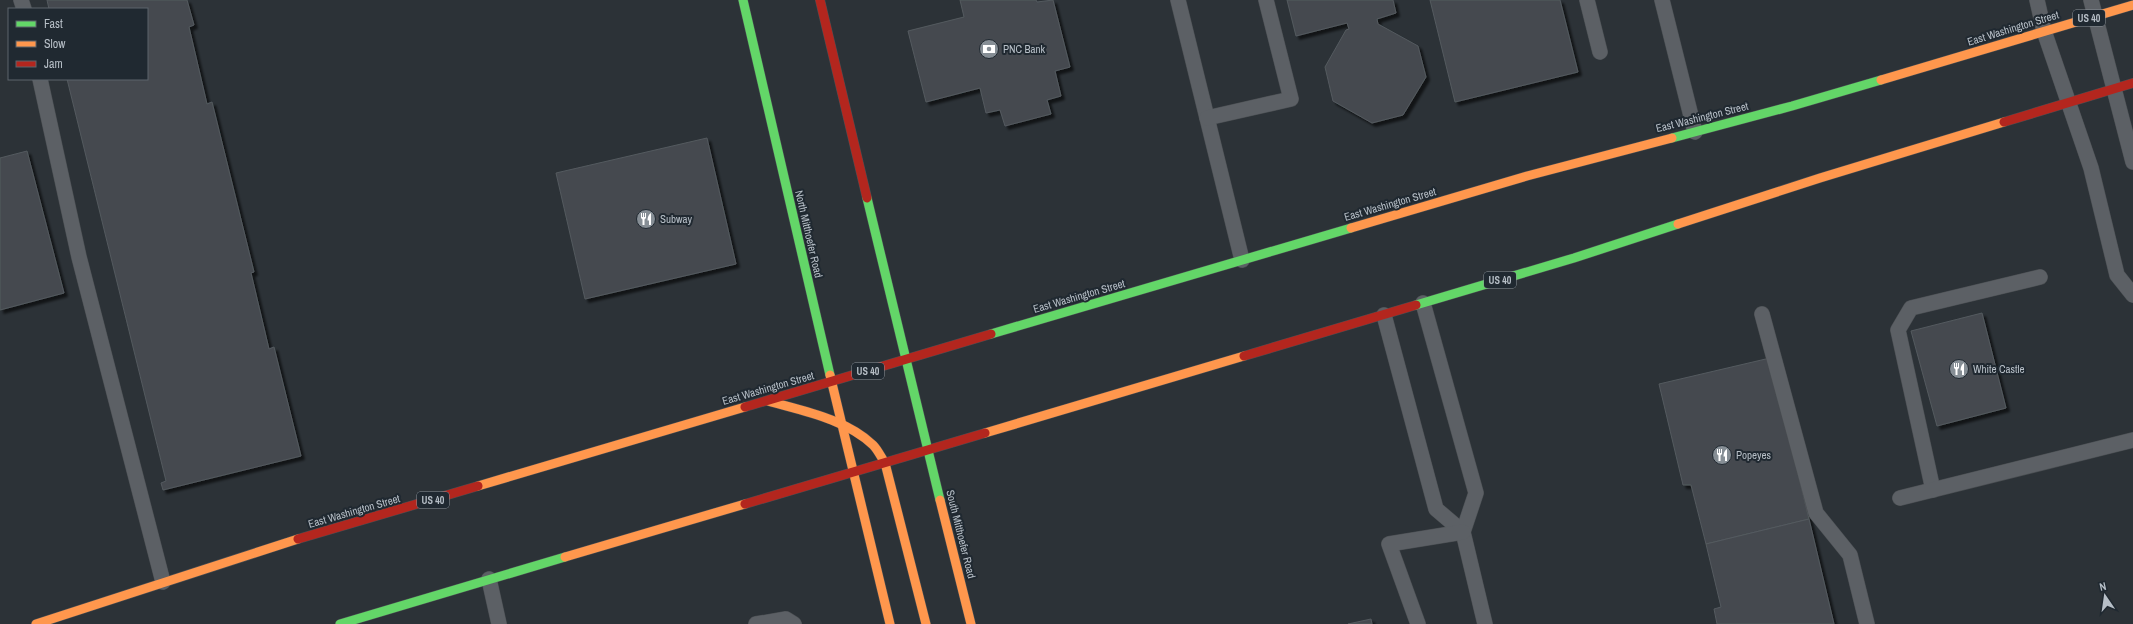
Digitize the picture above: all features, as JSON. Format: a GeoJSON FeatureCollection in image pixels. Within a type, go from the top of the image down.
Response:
{"type":"FeatureCollection","features":[{"type":"Feature","properties":{"kind":"main road","name":"North Mitthoefer Road"},"geometry":{"type":"LineString","coordinates":[[743,0],[853,472]]}},
{"type":"Feature","properties":{"kind":"main road"},"geometry":{"type":"LineString","coordinates":[[820,0],[905,360],[928,450]]}},
{"type":"Feature","properties":{"kind":"main road","name":"East Washington Street"},"geometry":{"type":"LineString","coordinates":[[36,624],[249,554],[1242,260],[1534,174],[1792,106],[2133,5]]}},
{"type":"Feature","properties":{"kind":"main road","name":"US 40"},"geometry":{"type":"LineString","coordinates":[[340,624],[1574,258],[1820,178],[2133,83]]}},
{"type":"Feature","properties":{"kind":"main road"},"geometry":{"type":"LineString","coordinates":[[768,401],[842,427],[857,434],[873,445],[885,462],[926,624]]}},
{"type":"Feature","properties":{"kind":"main road","name":"South Mitthoefer Road"},"geometry":{"type":"LineString","coordinates":[[928,450],[971,624]]}},
{"type":"Feature","properties":{"kind":"main road"},"geometry":{"type":"LineString","coordinates":[[853,472],[890,624]]}},
{"type":"Feature","properties":{"kind":"lane"},"geometry":{"type":"LineString","coordinates":[[1178,0],[1242,260]]}},
{"type":"Feature","properties":{"kind":"lane"},"geometry":{"type":"LineString","coordinates":[[1207,118],[1291,99],[1266,0]]}},
{"type":"Feature","properties":{"kind":"lane"},"geometry":{"type":"LineString","coordinates":[[1587,0],[1600,52]]}},
{"type":"Feature","properties":{"kind":"lane"},"geometry":{"type":"LineString","coordinates":[[1662,0],[1695,132]]}},
{"type":"Feature","properties":{"kind":"lane"},"geometry":{"type":"LineString","coordinates":[[2037,0],[2044,31],[2070,102],[2091,168],[2117,275],[2133,295]]}},
{"type":"Feature","properties":{"kind":"lane"},"geometry":{"type":"LineString","coordinates":[[2091,0],[2133,162]]}},
{"type":"Feature","properties":{"kind":"lane"},"geometry":{"type":"LineString","coordinates":[[40,80],[79,257],[162,582]]}},
{"type":"Feature","properties":{"kind":"lane"},"geometry":{"type":"LineString","coordinates":[[1933,490],[1898,330],[1911,308],[2040,277]]}},
{"type":"Feature","properties":{"kind":"lane"},"geometry":{"type":"LineString","coordinates":[[1423,303],[1476,493],[1463,532],[1485,624]]}},
{"type":"Feature","properties":{"kind":"lane"},"geometry":{"type":"LineString","coordinates":[[1762,314],[1816,513],[1850,555],[1867,624]]}},
{"type":"Feature","properties":{"kind":"lane"},"geometry":{"type":"LineString","coordinates":[[1384,315],[1436,509],[1463,532]]}},
{"type":"Feature","properties":{"kind":"lane"},"geometry":{"type":"LineString","coordinates":[[1900,498],[2133,440]]}},
{"type":"Feature","properties":{"kind":"lane"},"geometry":{"type":"LineString","coordinates":[[1418,624],[1389,544],[1463,532]]}},
{"type":"Feature","properties":{"kind":"lane"},"geometry":{"type":"LineString","coordinates":[[489,580],[499,624]]}},
{"type":"Feature","properties":{"kind":"lane"},"geometry":{"type":"LineString","coordinates":[[756,624],[786,619],[794,624]]}},
{"type":"Feature","properties":{"kind":"building"},"geometry":{"type":"Polygon","coordinates":[[[47,0],[187,0],[194,25],[189,27],[207,104],[212,102],[254,272],[251,273],[269,349],[274,347],[301,456],[163,490],[161,483],[166,481],[67,80],[148,80],[148,8],[49,8],[47,0]]]}},
{"type":"Feature","properties":{"kind":"building","name":"PNC Bank"},"geometry":{"type":"Polygon","coordinates":[[[960,0],[1036,0],[1037,2],[1053,0],[1070,67],[1055,71],[1061,96],[1047,100],[1051,114],[1005,126],[1000,110],[986,113],[980,88],[926,102],[908,31],[964,17],[960,0]]]}},
{"type":"Feature","properties":{"kind":"building"},"geometry":{"type":"Polygon","coordinates":[[[1287,0],[1393,0],[1396,13],[1377,19],[1378,24],[1418,46],[1426,77],[1403,115],[1372,123],[1333,101],[1325,67],[1346,30],[1349,29],[1347,23],[1296,36],[1287,0]]]}},
{"type":"Feature","properties":{"kind":"building"},"geometry":{"type":"Polygon","coordinates":[[[1430,0],[1560,0],[1578,72],[1455,102],[1430,0]]]}},
{"type":"Feature","properties":{"kind":"building","name":"Subway"},"geometry":{"type":"Polygon","coordinates":[[[707,138],[736,264],[585,299],[556,173],[707,138]]]}},
{"type":"Feature","properties":{"kind":"building"},"geometry":{"type":"Polygon","coordinates":[[[27,151],[64,293],[0,310],[0,158],[27,151]]]}},
{"type":"Feature","properties":{"kind":"building","name":"White Castle"},"geometry":{"type":"Polygon","coordinates":[[[1982,313],[2006,408],[1937,426],[1911,331],[1982,313]]]}},
{"type":"Feature","properties":{"kind":"building"},"geometry":{"type":"Polygon","coordinates":[[[1770,358],[1809,519],[1706,544],[1691,485],[1683,485],[1659,384],[1770,358]]]}},
{"type":"Feature","properties":{"kind":"building"},"geometry":{"type":"Polygon","coordinates":[[[1809,519],[1834,624],[1717,624],[1714,609],[1721,607],[1706,544],[1809,519]]]}},
{"type":"Feature","properties":{"kind":"building"},"geometry":{"type":"Polygon","coordinates":[[[1371,619],[1372,624],[1348,624],[1371,619]]]}},
{"type":"Feature","properties":{"kind":"traffic: fast"},"geometry":{"type":"LineString","coordinates":[[743,0],[830,375]]}},
{"type":"Feature","properties":{"kind":"traffic: fast"},"geometry":{"type":"LineString","coordinates":[[1672,138],[1792,106],[1881,80]]}},
{"type":"Feature","properties":{"kind":"traffic: fast"},"geometry":{"type":"LineString","coordinates":[[867,198],[940,500]]}},
{"type":"Feature","properties":{"kind":"traffic: fast"},"geometry":{"type":"LineString","coordinates":[[1416,305],[1574,258],[1678,224]]}},
{"type":"Feature","properties":{"kind":"traffic: fast"},"geometry":{"type":"LineString","coordinates":[[991,334],[1351,228]]}},
{"type":"Feature","properties":{"kind":"traffic: fast"},"geometry":{"type":"LineString","coordinates":[[340,624],[565,557]]}},
{"type":"Feature","properties":{"kind":"traffic: slow"},"geometry":{"type":"LineString","coordinates":[[1881,80],[2133,5]]}},
{"type":"Feature","properties":{"kind":"traffic: slow"},"geometry":{"type":"LineString","coordinates":[[1678,224],[1820,178],[2004,122]]}},
{"type":"Feature","properties":{"kind":"traffic: slow"},"geometry":{"type":"LineString","coordinates":[[1351,228],[1527,176],[1672,138]]}},
{"type":"Feature","properties":{"kind":"traffic: slow"},"geometry":{"type":"LineString","coordinates":[[985,433],[1244,356]]}},
{"type":"Feature","properties":{"kind":"traffic: slow"},"geometry":{"type":"LineString","coordinates":[[830,375],[890,624]]}},
{"type":"Feature","properties":{"kind":"traffic: slow"},"geometry":{"type":"LineString","coordinates":[[768,401],[809,412],[837,422],[862,436],[876,449],[885,463],[926,624]]}},
{"type":"Feature","properties":{"kind":"traffic: slow"},"geometry":{"type":"LineString","coordinates":[[478,486],[745,407]]}},
{"type":"Feature","properties":{"kind":"traffic: slow"},"geometry":{"type":"LineString","coordinates":[[940,500],[971,624]]}},
{"type":"Feature","properties":{"kind":"traffic: slow"},"geometry":{"type":"LineString","coordinates":[[565,557],[745,504]]}},
{"type":"Feature","properties":{"kind":"traffic: slow"},"geometry":{"type":"LineString","coordinates":[[36,624],[298,539]]}},
{"type":"Feature","properties":{"kind":"traffic: jam"},"geometry":{"type":"LineString","coordinates":[[820,0],[867,198]]}},
{"type":"Feature","properties":{"kind":"traffic: jam"},"geometry":{"type":"LineString","coordinates":[[2004,122],[2133,83]]}},
{"type":"Feature","properties":{"kind":"traffic: jam"},"geometry":{"type":"LineString","coordinates":[[1244,356],[1416,305]]}},
{"type":"Feature","properties":{"kind":"traffic: jam"},"geometry":{"type":"LineString","coordinates":[[745,407],[991,334]]}},
{"type":"Feature","properties":{"kind":"traffic: jam"},"geometry":{"type":"LineString","coordinates":[[745,504],[985,433]]}},
{"type":"Feature","properties":{"kind":"traffic: jam"},"geometry":{"type":"LineString","coordinates":[[298,539],[478,486]]}},
{"type":"Feature","properties":{"kind":"place","name":"PNC Bank"},"geometry":{"type":"Point","coordinates":[989,49]}},
{"type":"Feature","properties":{"kind":"place","name":"Subway"},"geometry":{"type":"Point","coordinates":[646,219]}},
{"type":"Feature","properties":{"kind":"place","name":"White Castle"},"geometry":{"type":"Point","coordinates":[1959,369]}},
{"type":"Feature","properties":{"kind":"place","name":"Popeyes"},"geometry":{"type":"Point","coordinates":[1722,455]}}]}
